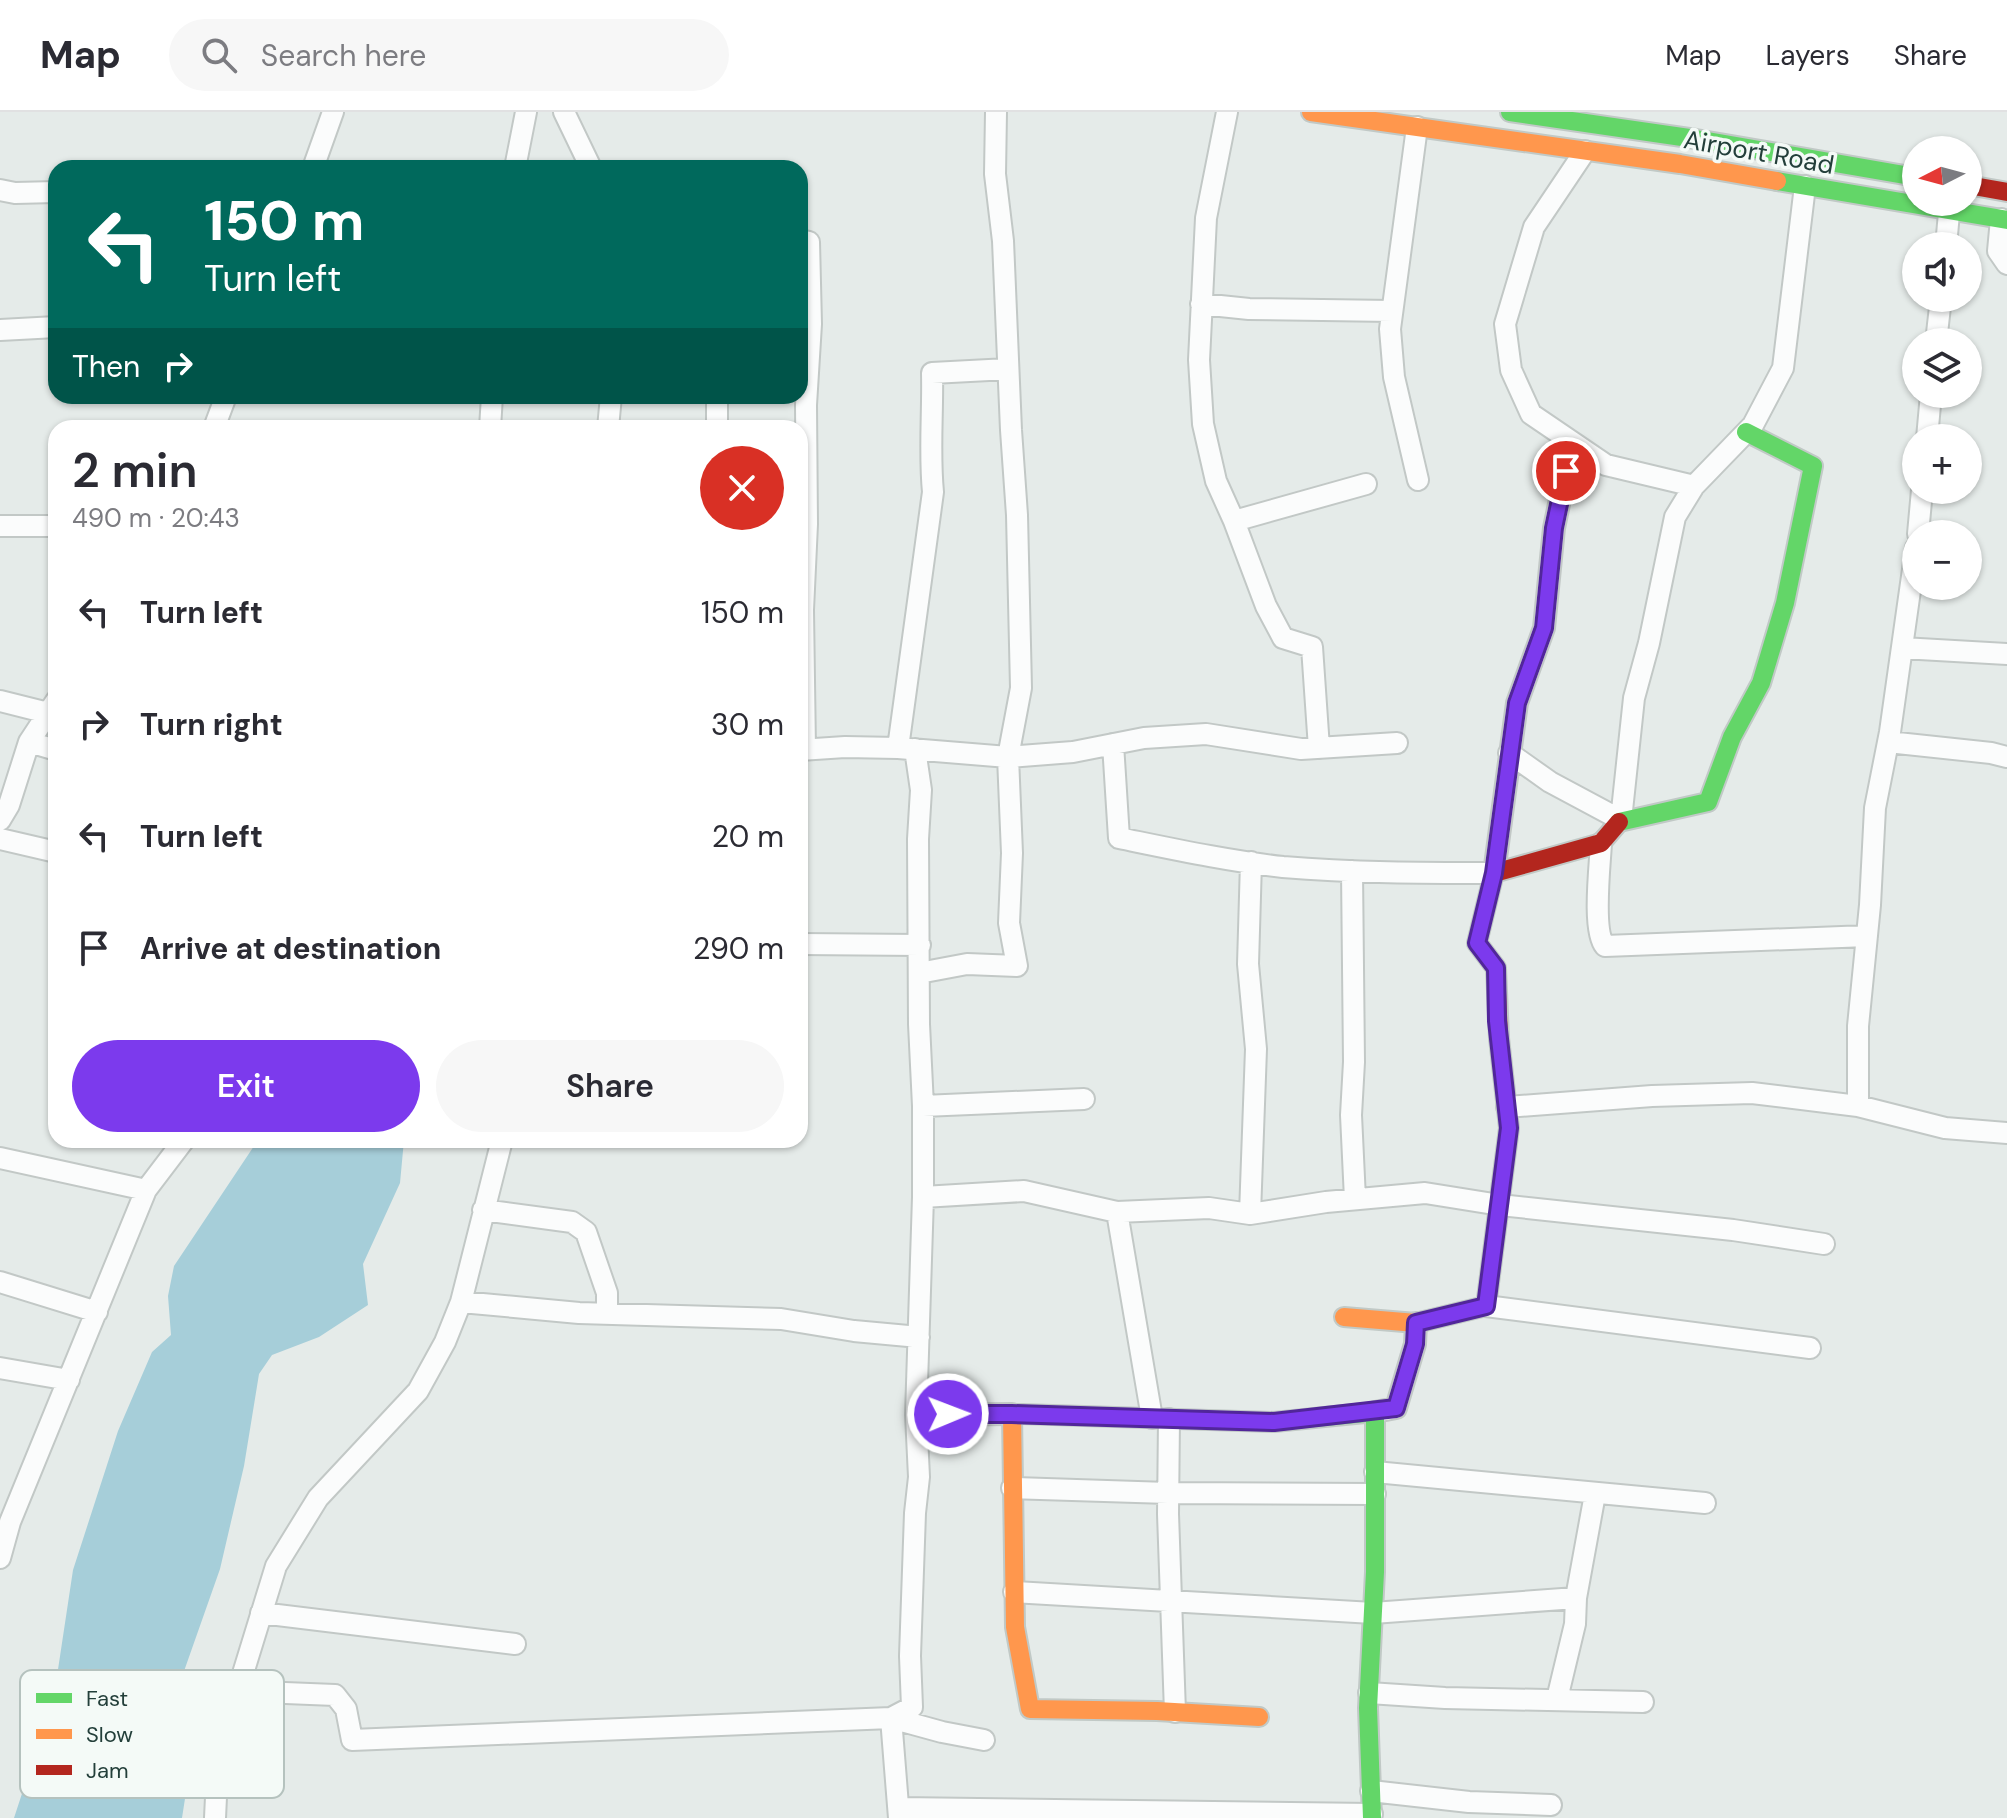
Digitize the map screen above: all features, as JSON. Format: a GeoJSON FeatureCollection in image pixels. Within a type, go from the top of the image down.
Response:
{"type":"FeatureCollection","features":[{"type":"Feature","properties":{"kind":"street"},"geometry":{"type":"LineString","coordinates":[[316,160],[333,112]]}},
{"type":"Feature","properties":{"kind":"street"},"geometry":{"type":"LineString","coordinates":[[517,160],[526,112]]}},
{"type":"Feature","properties":{"kind":"street"},"geometry":{"type":"LineString","coordinates":[[564,112],[587,160]]}},
{"type":"Feature","properties":{"kind":"street"},"geometry":{"type":"LineString","coordinates":[[919,973],[967,964],[1017,966],[1009,923],[1012,853],[1008,757],[1021,688],[1017,515],[1003,241],[995,174],[996,112]]}},
{"type":"Feature","properties":{"kind":"street"},"geometry":{"type":"LineString","coordinates":[[1227,112],[1206,218],[1199,360],[1203,424],[1216,481],[1266,606],[1283,638],[1312,647],[1319,748]]}},
{"type":"Feature","properties":{"kind":"street","name":"Airport Road"},"geometry":{"type":"LineString","coordinates":[[1311,112],[1902,199]]}},
{"type":"Feature","properties":{"kind":"street","name":"Airport Road"},"geometry":{"type":"LineString","coordinates":[[1510,112],[1696,139],[1902,175]]}},
{"type":"Feature","properties":{"kind":"street"},"geometry":{"type":"LineString","coordinates":[[1417,127],[1390,329],[1394,377],[1418,480]]}},
{"type":"Feature","properties":{"kind":"street"},"geometry":{"type":"LineString","coordinates":[[1585,151],[1534,227],[1505,324],[1511,370],[1531,414],[1606,465],[1694,486]]}},
{"type":"Feature","properties":{"kind":"street"},"geometry":{"type":"LineString","coordinates":[[1113,744],[1119,838],[1251,862],[1352,871],[1494,873],[1601,843],[1621,820],[1634,698],[1649,643],[1675,517],[1694,486],[1753,425],[1783,368],[1805,186]]}},
{"type":"Feature","properties":{"kind":"street"},"geometry":{"type":"LineString","coordinates":[[1982,188],[2007,192]]}},
{"type":"Feature","properties":{"kind":"street"},"geometry":{"type":"LineString","coordinates":[[0,190],[48,192]]}},
{"type":"Feature","properties":{"kind":"street","name":"Airport Road"},"geometry":{"type":"LineString","coordinates":[[1982,214],[2004,219]]}},
{"type":"Feature","properties":{"kind":"street"},"geometry":{"type":"LineString","coordinates":[[2004,219],[1998,251],[2007,264]]}},
{"type":"Feature","properties":{"kind":"street"},"geometry":{"type":"LineString","coordinates":[[808,242],[811,324],[808,373]]}},
{"type":"Feature","properties":{"kind":"street"},"geometry":{"type":"LineString","coordinates":[[1201,304],[1249,309],[1392,311]]}},
{"type":"Feature","properties":{"kind":"street"},"geometry":{"type":"LineString","coordinates":[[0,330],[48,327]]}},
{"type":"Feature","properties":{"kind":"street"},"geometry":{"type":"LineString","coordinates":[[891,1718],[912,1707],[910,1656],[919,1477],[916,1415],[923,1106],[918,839],[921,790],[907,749],[933,492],[930,459],[932,373],[1008,369]]}},
{"type":"Feature","properties":{"kind":"street"},"geometry":{"type":"LineString","coordinates":[[1509,753],[1550,782],[1621,820],[1708,802],[1732,737],[1761,683],[1785,603],[1813,466],[1746,432]]}},
{"type":"Feature","properties":{"kind":"street"},"geometry":{"type":"LineString","coordinates":[[1486,1306],[1509,1128],[1497,1021],[1496,968],[1477,943],[1494,873],[1517,703],[1544,628],[1554,528],[1572,442]]}},
{"type":"Feature","properties":{"kind":"street"},"geometry":{"type":"LineString","coordinates":[[1234,521],[1366,484]]}},
{"type":"Feature","properties":{"kind":"street"},"geometry":{"type":"LineString","coordinates":[[0,526],[48,526]]}},
{"type":"Feature","properties":{"kind":"street"},"geometry":{"type":"LineString","coordinates":[[1858,1106],[1858,1026],[1875,808],[1909,600]]}},
{"type":"Feature","properties":{"kind":"street"},"geometry":{"type":"LineString","coordinates":[[1902,648],[2007,654]]}},
{"type":"Feature","properties":{"kind":"street"},"geometry":{"type":"LineString","coordinates":[[0,701],[48,707]]}},
{"type":"Feature","properties":{"kind":"street"},"geometry":{"type":"LineString","coordinates":[[0,820],[6,794],[29,742],[48,713]]}},
{"type":"Feature","properties":{"kind":"street"},"geometry":{"type":"LineString","coordinates":[[808,750],[845,747],[907,749],[1008,757],[1073,752],[1144,738],[1206,734],[1301,749],[1397,743]]}},
{"type":"Feature","properties":{"kind":"street"},"geometry":{"type":"LineString","coordinates":[[29,742],[48,748]]}},
{"type":"Feature","properties":{"kind":"street"},"geometry":{"type":"LineString","coordinates":[[1888,742],[2007,757]]}},
{"type":"Feature","properties":{"kind":"street"},"geometry":{"type":"LineString","coordinates":[[0,839],[48,850]]}},
{"type":"Feature","properties":{"kind":"street"},"geometry":{"type":"LineString","coordinates":[[1601,843],[1599,925],[1601,941],[1605,946],[1867,936]]}},
{"type":"Feature","properties":{"kind":"street"},"geometry":{"type":"LineString","coordinates":[[1250,1214],[1256,1049],[1248,964],[1251,862]]}},
{"type":"Feature","properties":{"kind":"street"},"geometry":{"type":"LineString","coordinates":[[1352,871],[1354,1062],[1351,1115],[1355,1199]]}},
{"type":"Feature","properties":{"kind":"street"},"geometry":{"type":"LineString","coordinates":[[808,944],[920,945]]}},
{"type":"Feature","properties":{"kind":"street"},"geometry":{"type":"LineString","coordinates":[[1507,1107],[1652,1096],[1752,1093],[1858,1106],[1945,1128],[2007,1133]]}},
{"type":"Feature","properties":{"kind":"street"},"geometry":{"type":"LineString","coordinates":[[923,1106],[1084,1099]]}},
{"type":"Feature","properties":{"kind":"street"},"geometry":{"type":"LineString","coordinates":[[1,1551],[10,1522],[146,1190],[178,1148]]}},
{"type":"Feature","properties":{"kind":"street"},"geometry":{"type":"LineString","coordinates":[[243,1670],[276,1566],[318,1498],[418,1391],[445,1342],[461,1302],[500,1148]]}},
{"type":"Feature","properties":{"kind":"street"},"geometry":{"type":"LineString","coordinates":[[0,1158],[146,1190]]}},
{"type":"Feature","properties":{"kind":"street"},"geometry":{"type":"LineString","coordinates":[[923,1197],[1024,1191],[1117,1212],[1209,1208],[1250,1214],[1425,1193],[1824,1244]]}},
{"type":"Feature","properties":{"kind":"street"},"geometry":{"type":"LineString","coordinates":[[483,1210],[572,1222],[586,1232],[607,1293],[607,1312]]}},
{"type":"Feature","properties":{"kind":"street"},"geometry":{"type":"LineString","coordinates":[[1117,1212],[1161,1418],[1168,1493],[1175,1712]]}},
{"type":"Feature","properties":{"kind":"street"},"geometry":{"type":"LineString","coordinates":[[0,1282],[97,1312]]}},
{"type":"Feature","properties":{"kind":"street"},"geometry":{"type":"LineString","coordinates":[[461,1302],[552,1311],[781,1319],[854,1331],[919,1337]]}},
{"type":"Feature","properties":{"kind":"street"},"geometry":{"type":"LineString","coordinates":[[1344,1317],[1416,1323],[1486,1306],[1810,1348]]}},
{"type":"Feature","properties":{"kind":"street"},"geometry":{"type":"LineString","coordinates":[[916,1415],[1012,1414],[1274,1422],[1375,1412],[1396,1408],[1415,1344],[1416,1323]]}},
{"type":"Feature","properties":{"kind":"street"},"geometry":{"type":"LineString","coordinates":[[0,1368],[69,1380]]}},
{"type":"Feature","properties":{"kind":"street"},"geometry":{"type":"LineString","coordinates":[[891,1718],[899,1813],[1372,1816],[1369,1693],[1375,1412]]}},
{"type":"Feature","properties":{"kind":"street"},"geometry":{"type":"LineString","coordinates":[[1012,1414],[1015,1627],[1030,1709],[1259,1717]]}},
{"type":"Feature","properties":{"kind":"street"},"geometry":{"type":"LineString","coordinates":[[1375,1472],[1705,1503]]}},
{"type":"Feature","properties":{"kind":"street"},"geometry":{"type":"LineString","coordinates":[[1012,1488],[1168,1493],[1375,1494]]}},
{"type":"Feature","properties":{"kind":"street"},"geometry":{"type":"LineString","coordinates":[[1557,1699],[1575,1624],[1576,1598],[1595,1494]]}},
{"type":"Feature","properties":{"kind":"street"},"geometry":{"type":"LineString","coordinates":[[1014,1592],[1373,1613],[1576,1598]]}},
{"type":"Feature","properties":{"kind":"street"},"geometry":{"type":"LineString","coordinates":[[261,1613],[515,1644]]}},
{"type":"Feature","properties":{"kind":"street"},"geometry":{"type":"LineString","coordinates":[[284,1693],[335,1695],[346,1709],[352,1740],[891,1718],[984,1740]]}},
{"type":"Feature","properties":{"kind":"street"},"geometry":{"type":"LineString","coordinates":[[1369,1693],[1445,1698],[1643,1702]]}},
{"type":"Feature","properties":{"kind":"street"},"geometry":{"type":"LineString","coordinates":[[1371,1791],[1469,1802],[1551,1805]]}},
{"type":"Feature","properties":{"kind":"street"},"geometry":{"type":"LineString","coordinates":[[215,1818],[216,1798]]}},
{"type":"Feature","properties":{"kind":"water"},"geometry":{"type":"Polygon","coordinates":[[[253,1148],[403,1148],[400,1183],[363,1264],[368,1305],[319,1337],[272,1355],[259,1374],[244,1466],[220,1569],[184,1670],[58,1670],[73,1570],[118,1431],[152,1352],[171,1335],[168,1296],[174,1266],[253,1148]]]}},
{"type":"Feature","properties":{"kind":"water"},"geometry":{"type":"Polygon","coordinates":[[[21,1798],[185,1798],[182,1818],[14,1818],[21,1798]]]}},
{"type":"Feature","properties":{"kind":"traffic: fast"},"geometry":{"type":"LineString","coordinates":[[1510,112],[1696,139],[1902,175]]}},
{"type":"Feature","properties":{"kind":"traffic: fast"},"geometry":{"type":"LineString","coordinates":[[1777,181],[2007,220]]}},
{"type":"Feature","properties":{"kind":"traffic: fast"},"geometry":{"type":"LineString","coordinates":[[1619,822],[1708,802],[1732,737],[1761,683],[1785,603],[1813,466],[1746,432]]}},
{"type":"Feature","properties":{"kind":"traffic: fast"},"geometry":{"type":"LineString","coordinates":[[1021,1414],[1274,1422],[1375,1412],[1375,1572],[1368,1708],[1372,1818]]}},
{"type":"Feature","properties":{"kind":"traffic: slow"},"geometry":{"type":"LineString","coordinates":[[1311,112],[1680,164],[1777,181]]}},
{"type":"Feature","properties":{"kind":"traffic: slow"},"geometry":{"type":"LineString","coordinates":[[1344,1317],[1416,1323],[1486,1306],[1509,1128],[1499,1038]]}},
{"type":"Feature","properties":{"kind":"traffic: slow"},"geometry":{"type":"LineString","coordinates":[[1021,1414],[1012,1414],[1015,1627],[1030,1709],[1157,1711],[1259,1717]]}},
{"type":"Feature","properties":{"kind":"traffic: jam"},"geometry":{"type":"LineString","coordinates":[[1982,188],[2007,192]]}},
{"type":"Feature","properties":{"kind":"traffic: jam"},"geometry":{"type":"LineString","coordinates":[[1499,1038],[1496,968],[1477,943],[1494,873],[1601,843],[1619,822]]}},
{"type":"Feature","properties":{"kind":"route"},"geometry":{"type":"LineString","coordinates":[[948,1414],[1274,1422],[1396,1408],[1415,1344],[1416,1323],[1486,1306],[1509,1128],[1497,1021],[1496,968],[1477,943],[1494,873],[1517,703],[1544,628],[1554,528],[1566,471]]}}]}
